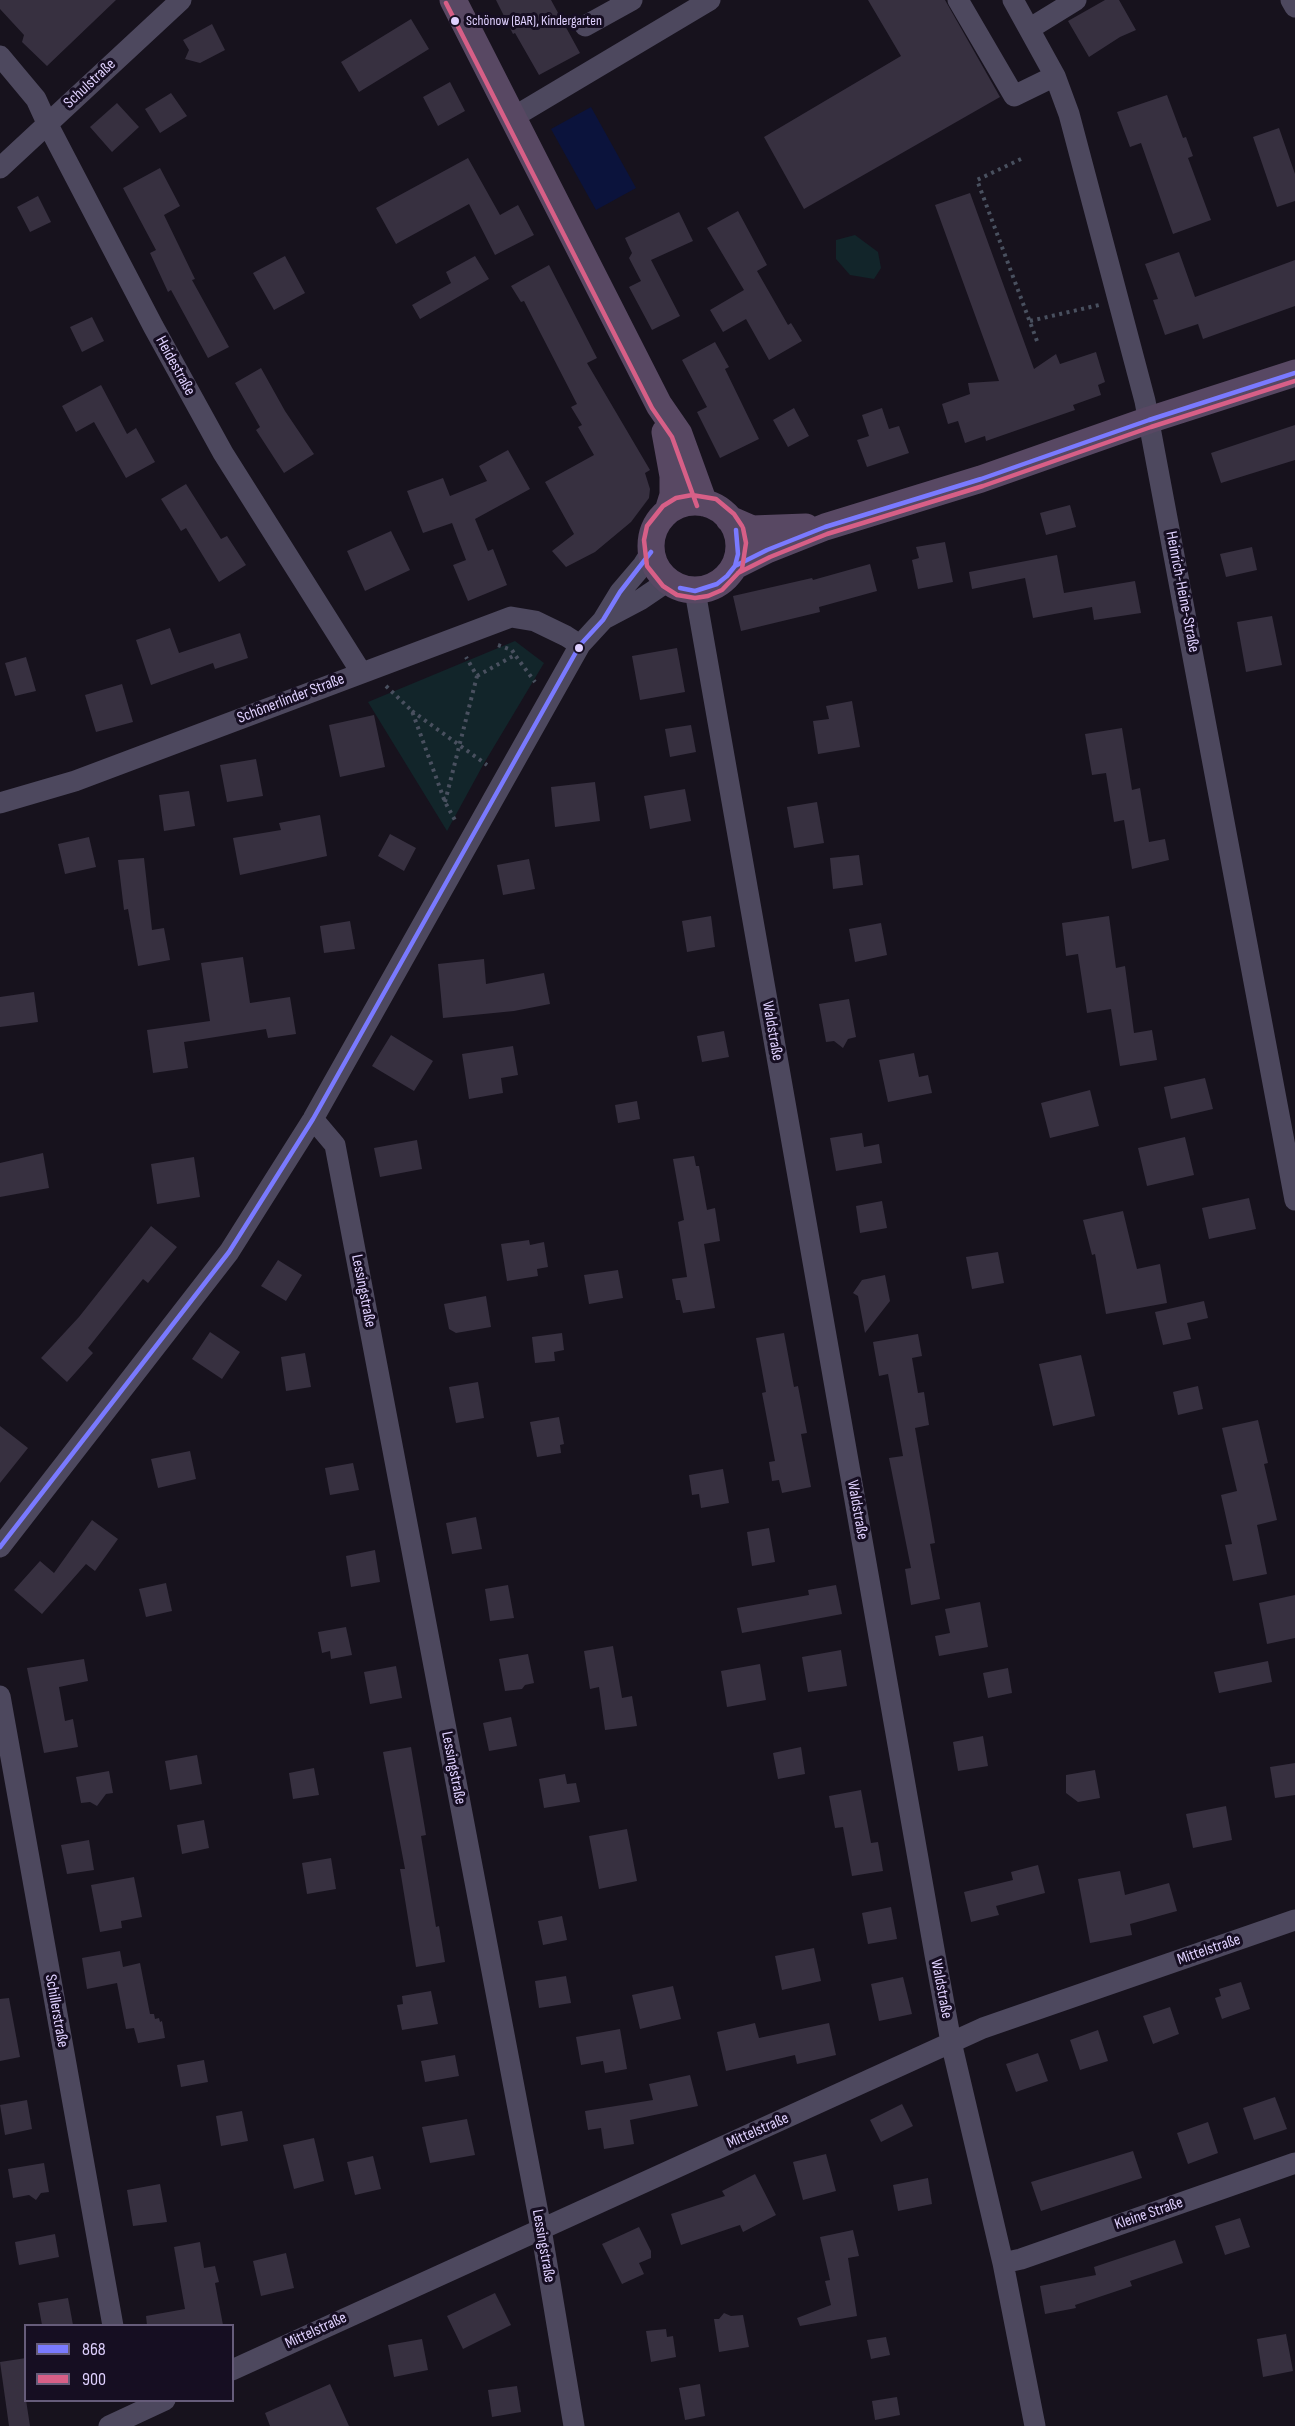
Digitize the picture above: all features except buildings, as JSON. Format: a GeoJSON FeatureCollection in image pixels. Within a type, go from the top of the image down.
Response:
{"type":"FeatureCollection","features":[{"type":"Feature","properties":{"kind":"main road"},"geometry":{"type":"LineString","coordinates":[[453,0],[659,405],[679,434],[704,503]]}},
{"type":"Feature","properties":{"kind":"main road"},"geometry":{"type":"LineString","coordinates":[[735,566],[767,550],[825,527],[981,478],[1295,373]]}},
{"type":"Feature","properties":{"kind":"main road"},"geometry":{"type":"LineString","coordinates":[[659,405],[673,476],[673,495],[668,511],[654,529],[651,552],[660,573],[680,588],[695,591],[717,584],[735,566],[738,554],[739,542],[729,519]]}},
{"type":"Feature","properties":{"kind":"main road"},"geometry":{"type":"LineString","coordinates":[[668,511],[691,502],[704,503],[752,530],[825,527]]}},
{"type":"Feature","properties":{"kind":"street","name":"Schulstraße"},"geometry":{"type":"LineString","coordinates":[[0,168],[181,0]]}},
{"type":"Feature","properties":{"kind":"street"},"geometry":{"type":"LineString","coordinates":[[585,26],[632,0]]}},
{"type":"Feature","properties":{"kind":"street"},"geometry":{"type":"LineString","coordinates":[[512,117],[710,0]]}},
{"type":"Feature","properties":{"kind":"street"},"geometry":{"type":"LineString","coordinates":[[958,0],[1014,96],[1055,76]]}},
{"type":"Feature","properties":{"kind":"street","name":"Heinrich-Heine-Straße"},"geometry":{"type":"LineString","coordinates":[[1013,0],[1055,76],[1069,114],[1149,420],[1295,1200]]}},
{"type":"Feature","properties":{"kind":"street"},"geometry":{"type":"LineString","coordinates":[[1029,28],[1076,0]]}},
{"type":"Feature","properties":{"kind":"street"},"geometry":{"type":"LineString","coordinates":[[1291,0],[1295,7]]}},
{"type":"Feature","properties":{"kind":"street","name":"Heidestraße"},"geometry":{"type":"LineString","coordinates":[[0,56],[36,99],[46,123],[223,453],[361,672]]}},
{"type":"Feature","properties":{"kind":"street"},"geometry":{"type":"LineString","coordinates":[[0,1548],[229,1252],[313,1119],[580,645],[603,620],[651,552]]}},
{"type":"Feature","properties":{"kind":"street"},"geometry":{"type":"LineString","coordinates":[[603,620],[640,600],[668,581]]}},
{"type":"Feature","properties":{"kind":"street","name":"Waldstraße"},"geometry":{"type":"LineString","coordinates":[[695,591],[951,2042],[1003,2263],[1035,2426]]}},
{"type":"Feature","properties":{"kind":"street","name":"Schönerlinder Straße"},"geometry":{"type":"LineString","coordinates":[[0,803],[75,781],[511,617],[535,621],[580,645]]}},
{"type":"Feature","properties":{"kind":"street","name":"Lessingstraße"},"geometry":{"type":"LineString","coordinates":[[313,1119],[335,1145],[541,2229],[574,2426]]}},
{"type":"Feature","properties":{"kind":"street","name":"Schillerstraße"},"geometry":{"type":"LineString","coordinates":[[0,1696],[113,2324]]}},
{"type":"Feature","properties":{"kind":"street","name":"Mittelstraße"},"geometry":{"type":"LineString","coordinates":[[234,2369],[983,2028],[1295,1920]]}},
{"type":"Feature","properties":{"kind":"street","name":"Kleine Straße"},"geometry":{"type":"LineString","coordinates":[[1003,2263],[1022,2259],[1295,2163]]}},
{"type":"Feature","properties":{"kind":"street"},"geometry":{"type":"LineString","coordinates":[[109,2426],[129,2414],[160,2402]]}},
{"type":"Feature","properties":{"kind":"path"},"geometry":{"type":"LineString","coordinates":[[1021,159],[976,180],[1037,341]]}},
{"type":"Feature","properties":{"kind":"path"},"geometry":{"type":"LineString","coordinates":[[1030,321],[1118,301]]}},
{"type":"Feature","properties":{"kind":"path"},"geometry":{"type":"LineString","coordinates":[[444,802],[477,676],[466,657],[459,635]]}},
{"type":"Feature","properties":{"kind":"path"},"geometry":{"type":"LineString","coordinates":[[477,676],[515,655],[536,683]]}},
{"type":"Feature","properties":{"kind":"path"},"geometry":{"type":"LineString","coordinates":[[361,672],[382,681],[412,711],[487,765]]}},
{"type":"Feature","properties":{"kind":"path"},"geometry":{"type":"LineString","coordinates":[[412,711],[444,802],[456,822]]}},
{"type":"Feature","properties":{"kind":"green space"},"geometry":{"type":"Polygon","coordinates":[[[855,235],[878,252],[881,268],[874,279],[850,275],[836,259],[836,240],[855,235]]]}},
{"type":"Feature","properties":{"kind":"green space"},"geometry":{"type":"Polygon","coordinates":[[[515,641],[544,663],[483,765],[447,831],[368,702],[515,641]]]}},
{"type":"Feature","properties":{"kind":"shaded area"},"geometry":{"type":"Polygon","coordinates":[[[591,107],[636,188],[596,210],[551,129],[591,107]]]}},
{"type":"Feature","properties":{"kind":"transit line","name":"900"},"geometry":{"type":"LineString","coordinates":[[446,3],[652,408],[672,437],[697,506]]}},
{"type":"Feature","properties":{"kind":"transit line","name":"868"},"geometry":{"type":"LineString","coordinates":[[735,566],[767,550],[825,527],[981,479],[1149,420],[1295,373]]}},
{"type":"Feature","properties":{"kind":"transit line","name":"900"},"geometry":{"type":"LineString","coordinates":[[738,573],[770,557],[827,534],[983,486],[1151,427],[1295,381]]}},
{"type":"Feature","properties":{"kind":"transit line","name":"900"},"geometry":{"type":"LineString","coordinates":[[742,526],[734,514],[716,499],[692,495],[676,498],[663,506],[647,526],[644,540],[647,566],[663,586],[677,595],[695,598],[708,596],[722,590],[742,569],[746,543],[743,528]]}},
{"type":"Feature","properties":{"kind":"transit line","name":"868"},"geometry":{"type":"LineString","coordinates":[[680,588],[695,591],[717,584],[727,576],[735,566],[738,554],[736,530]]}},
{"type":"Feature","properties":{"kind":"transit line","name":"868"},"geometry":{"type":"LineString","coordinates":[[0,1547],[229,1252],[313,1119],[580,645],[603,620],[620,592],[651,552]]}},
{"type":"Feature","properties":{"kind":"place","name":"Schönow (BAR), Kindergarten"},"geometry":{"type":"Point","coordinates":[455,21]}}]}
